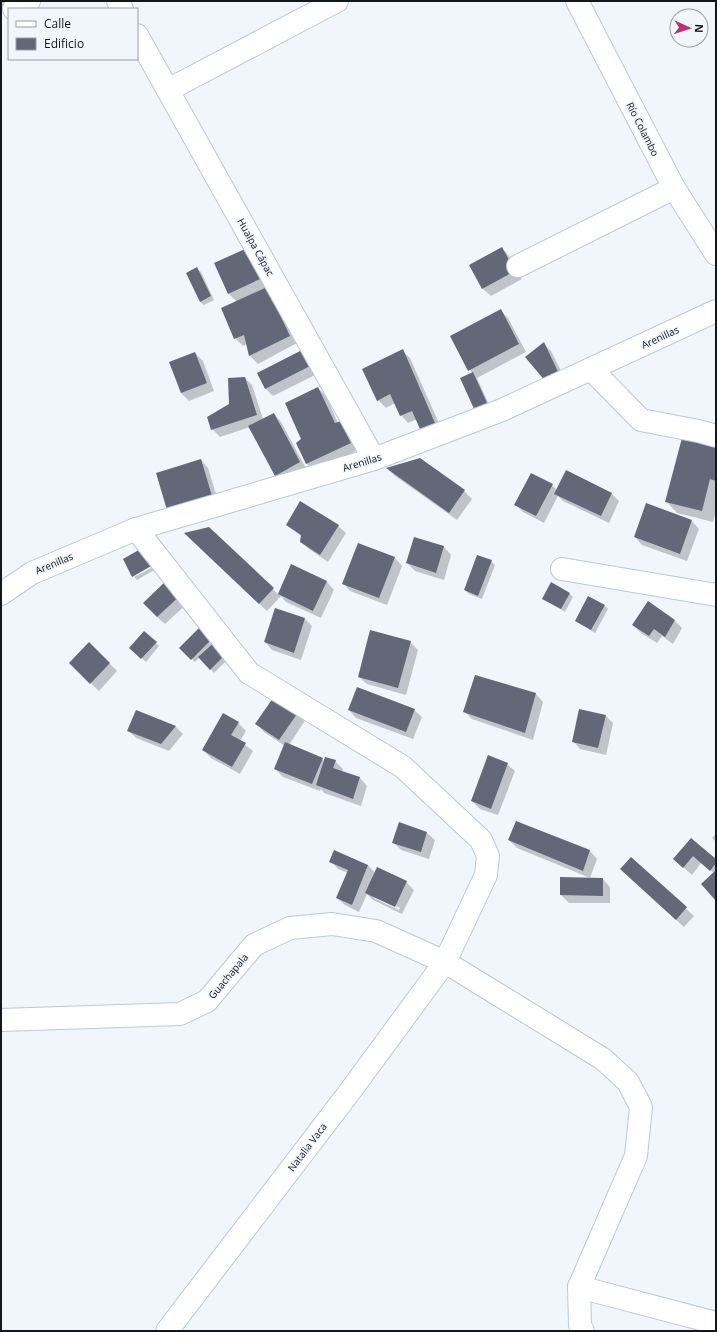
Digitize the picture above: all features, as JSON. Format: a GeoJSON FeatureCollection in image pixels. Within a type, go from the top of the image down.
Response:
{"type":"FeatureCollection","features":[{"type":"Feature","properties":{"kind":"street"},"geometry":{"type":"LineString","coordinates":[[16,8],[29,1]]}},
{"type":"Feature","properties":{"kind":"street"},"geometry":{"type":"LineString","coordinates":[[168,90],[337,1]]}},
{"type":"Feature","properties":{"kind":"street","name":"Río Colambo"},"geometry":{"type":"LineString","coordinates":[[577,1],[674,188],[716,254]]}},
{"type":"Feature","properties":{"kind":"street","name":"Hualpa Cápac"},"geometry":{"type":"LineString","coordinates":[[138,37],[374,459]]}},
{"type":"Feature","properties":{"kind":"street"},"geometry":{"type":"LineString","coordinates":[[518,266],[674,188]]}},
{"type":"Feature","properties":{"kind":"street","name":"Arenillas"},"geometry":{"type":"LineString","coordinates":[[1,594],[32,573],[136,529],[374,459],[502,410],[716,311]]}},
{"type":"Feature","properties":{"kind":"street"},"geometry":{"type":"LineString","coordinates":[[591,369],[641,420],[698,430],[716,436]]}},
{"type":"Feature","properties":{"kind":"street","name":"Natalia Vaca"},"geometry":{"type":"LineString","coordinates":[[136,529],[249,673],[403,767],[481,840],[488,856],[486,875],[445,962],[351,1090],[167,1331]]}},
{"type":"Feature","properties":{"kind":"street"},"geometry":{"type":"LineString","coordinates":[[562,569],[716,595]]}},
{"type":"Feature","properties":{"kind":"street","name":"Guachapala"},"geometry":{"type":"LineString","coordinates":[[1,1020],[180,1014],[207,1001],[254,945],[290,928],[332,924],[376,931],[445,962],[603,1058],[628,1082],[641,1107],[636,1156],[579,1287]]}},
{"type":"Feature","properties":{"kind":"street"},"geometry":{"type":"LineString","coordinates":[[583,1331],[580,1325],[579,1287],[716,1323]]}},
{"type":"Feature","properties":{"kind":"building"},"geometry":{"type":"Polygon","coordinates":[[[502,247],[515,271],[482,289],[469,265],[502,247]]]}},
{"type":"Feature","properties":{"kind":"building"},"geometry":{"type":"Polygon","coordinates":[[[245,249],[260,279],[228,294],[214,263],[245,249]]]}},
{"type":"Feature","properties":{"kind":"building"},"geometry":{"type":"Polygon","coordinates":[[[197,267],[211,296],[200,302],[186,273],[197,267]]]}},
{"type":"Feature","properties":{"kind":"building"},"geometry":{"type":"Polygon","coordinates":[[[267,287],[290,336],[249,356],[244,335],[234,339],[221,308],[267,287]]]}},
{"type":"Feature","properties":{"kind":"building"},"geometry":{"type":"Polygon","coordinates":[[[501,309],[519,344],[468,371],[450,336],[501,309]]]}},
{"type":"Feature","properties":{"kind":"building"},"geometry":{"type":"Polygon","coordinates":[[[544,342],[560,376],[546,382],[525,357],[544,342]]]}},
{"type":"Feature","properties":{"kind":"building"},"geometry":{"type":"Polygon","coordinates":[[[304,349],[312,365],[265,389],[257,373],[304,349]]]}},
{"type":"Feature","properties":{"kind":"building"},"geometry":{"type":"Polygon","coordinates":[[[403,349],[435,423],[420,429],[412,411],[400,416],[390,394],[377,401],[362,369],[403,349]]]}},
{"type":"Feature","properties":{"kind":"building"},"geometry":{"type":"Polygon","coordinates":[[[195,352],[207,383],[181,393],[169,362],[195,352]]]}},
{"type":"Feature","properties":{"kind":"building"},"geometry":{"type":"Polygon","coordinates":[[[473,372],[488,405],[475,411],[460,378],[473,372]]]}},
{"type":"Feature","properties":{"kind":"building"},"geometry":{"type":"Polygon","coordinates":[[[245,377],[257,415],[211,430],[207,417],[229,404],[228,378],[245,377]]]}},
{"type":"Feature","properties":{"kind":"building"},"geometry":{"type":"Polygon","coordinates":[[[318,387],[335,423],[341,421],[351,443],[306,464],[296,443],[301,439],[285,403],[318,387]]]}},
{"type":"Feature","properties":{"kind":"building"},"geometry":{"type":"Polygon","coordinates":[[[274,413],[300,462],[275,476],[248,426],[274,413]]]}},
{"type":"Feature","properties":{"kind":"building"},"geometry":{"type":"Polygon","coordinates":[[[683,434],[716,444],[716,481],[710,479],[702,511],[665,502],[683,434]]]}},
{"type":"Feature","properties":{"kind":"building"},"geometry":{"type":"Polygon","coordinates":[[[420,458],[465,490],[449,513],[386,468],[420,458]]]}},
{"type":"Feature","properties":{"kind":"building"},"geometry":{"type":"Polygon","coordinates":[[[201,459],[212,496],[167,510],[156,473],[201,459]]]}},
{"type":"Feature","properties":{"kind":"building"},"geometry":{"type":"Polygon","coordinates":[[[566,470],[612,493],[601,516],[554,494],[566,470]]]}},
{"type":"Feature","properties":{"kind":"building"},"geometry":{"type":"Polygon","coordinates":[[[531,473],[553,484],[536,516],[514,505],[531,473]]]}},
{"type":"Feature","properties":{"kind":"building"},"geometry":{"type":"Polygon","coordinates":[[[300,501],[339,525],[320,555],[300,542],[301,535],[286,525],[300,501]]]}},
{"type":"Feature","properties":{"kind":"building"},"geometry":{"type":"Polygon","coordinates":[[[646,503],[692,520],[680,554],[634,537],[646,503]]]}},
{"type":"Feature","properties":{"kind":"building"},"geometry":{"type":"Polygon","coordinates":[[[209,527],[274,588],[259,604],[184,533],[209,527]]]}},
{"type":"Feature","properties":{"kind":"building"},"geometry":{"type":"Polygon","coordinates":[[[414,537],[444,546],[436,573],[406,563],[414,537]]]}},
{"type":"Feature","properties":{"kind":"building"},"geometry":{"type":"Polygon","coordinates":[[[358,543],[395,557],[379,598],[342,584],[358,543]]]}},
{"type":"Feature","properties":{"kind":"building"},"geometry":{"type":"Polygon","coordinates":[[[144,547],[153,565],[132,577],[123,559],[144,547]]]}},
{"type":"Feature","properties":{"kind":"building"},"geometry":{"type":"Polygon","coordinates":[[[477,555],[492,560],[478,596],[464,590],[477,555]]]}},
{"type":"Feature","properties":{"kind":"building"},"geometry":{"type":"Polygon","coordinates":[[[291,564],[327,581],[313,611],[278,594],[291,564]]]}},
{"type":"Feature","properties":{"kind":"building"},"geometry":{"type":"Polygon","coordinates":[[[169,578],[183,593],[157,617],[143,603],[169,578]]]}},
{"type":"Feature","properties":{"kind":"building"},"geometry":{"type":"Polygon","coordinates":[[[551,582],[570,593],[561,609],[542,599],[551,582]]]}},
{"type":"Feature","properties":{"kind":"building"},"geometry":{"type":"Polygon","coordinates":[[[588,596],[605,605],[591,630],[575,621],[588,596]]]}},
{"type":"Feature","properties":{"kind":"building"},"geometry":{"type":"Polygon","coordinates":[[[648,601],[675,620],[665,637],[654,629],[649,636],[632,625],[648,601]]]}},
{"type":"Feature","properties":{"kind":"building"},"geometry":{"type":"Polygon","coordinates":[[[275,608],[305,618],[294,653],[264,642],[275,608]]]}},
{"type":"Feature","properties":{"kind":"building"},"geometry":{"type":"Polygon","coordinates":[[[202,625],[214,637],[191,660],[179,648],[202,625]]]}},
{"type":"Feature","properties":{"kind":"building"},"geometry":{"type":"Polygon","coordinates":[[[370,630],[411,641],[398,688],[358,677],[370,630]]]}},
{"type":"Feature","properties":{"kind":"building"},"geometry":{"type":"Polygon","coordinates":[[[144,631],[157,642],[141,659],[129,648],[144,631]]]}},
{"type":"Feature","properties":{"kind":"building"},"geometry":{"type":"Polygon","coordinates":[[[218,639],[229,651],[210,670],[198,657],[218,639]]]}},
{"type":"Feature","properties":{"kind":"building"},"geometry":{"type":"Polygon","coordinates":[[[89,642],[110,663],[90,684],[69,663],[89,642]]]}},
{"type":"Feature","properties":{"kind":"building"},"geometry":{"type":"Polygon","coordinates":[[[475,675],[536,693],[525,733],[463,712],[475,675]]]}},
{"type":"Feature","properties":{"kind":"building"},"geometry":{"type":"Polygon","coordinates":[[[357,687],[415,709],[406,732],[348,710],[357,687]]]}},
{"type":"Feature","properties":{"kind":"building"},"geometry":{"type":"Polygon","coordinates":[[[275,695],[299,711],[279,740],[255,724],[275,695]]]}},
{"type":"Feature","properties":{"kind":"building"},"geometry":{"type":"Polygon","coordinates":[[[579,709],[606,715],[598,748],[572,742],[579,709]]]}},
{"type":"Feature","properties":{"kind":"building"},"geometry":{"type":"Polygon","coordinates":[[[136,710],[176,726],[161,744],[127,731],[136,710]]]}},
{"type":"Feature","properties":{"kind":"building"},"geometry":{"type":"Polygon","coordinates":[[[223,713],[239,722],[231,735],[246,743],[232,767],[202,750],[223,713]]]}},
{"type":"Feature","properties":{"kind":"building"},"geometry":{"type":"Polygon","coordinates":[[[285,742],[323,758],[312,784],[274,769],[285,742]]]}},
{"type":"Feature","properties":{"kind":"building"},"geometry":{"type":"Polygon","coordinates":[[[488,755],[508,763],[491,809],[471,801],[488,755]]]}},
{"type":"Feature","properties":{"kind":"building"},"geometry":{"type":"Polygon","coordinates":[[[325,757],[336,760],[333,768],[360,777],[353,799],[316,785],[325,757]]]}},
{"type":"Feature","properties":{"kind":"building"},"geometry":{"type":"Polygon","coordinates":[[[516,821],[590,850],[583,871],[508,840],[516,821]]]}},
{"type":"Feature","properties":{"kind":"building"},"geometry":{"type":"Polygon","coordinates":[[[399,822],[427,832],[421,852],[392,843],[399,822]]]}},
{"type":"Feature","properties":{"kind":"building"},"geometry":{"type":"Polygon","coordinates":[[[691,838],[716,859],[716,863],[710,871],[693,856],[683,868],[673,859],[691,838]]]}},
{"type":"Feature","properties":{"kind":"building"},"geometry":{"type":"Polygon","coordinates":[[[334,850],[368,865],[352,905],[336,898],[348,870],[329,862],[334,850]]]}},
{"type":"Feature","properties":{"kind":"building"},"geometry":{"type":"Polygon","coordinates":[[[631,857],[687,907],[676,920],[620,869],[631,857]]]}},
{"type":"Feature","properties":{"kind":"building"},"geometry":{"type":"Polygon","coordinates":[[[377,867],[407,881],[395,907],[365,893],[377,867]]]}},
{"type":"Feature","properties":{"kind":"building"},"geometry":{"type":"Polygon","coordinates":[[[716,870],[716,901],[701,884],[716,870]]]}},
{"type":"Feature","properties":{"kind":"building"},"geometry":{"type":"Polygon","coordinates":[[[560,877],[603,878],[603,896],[560,895],[560,877]]]}}]}
